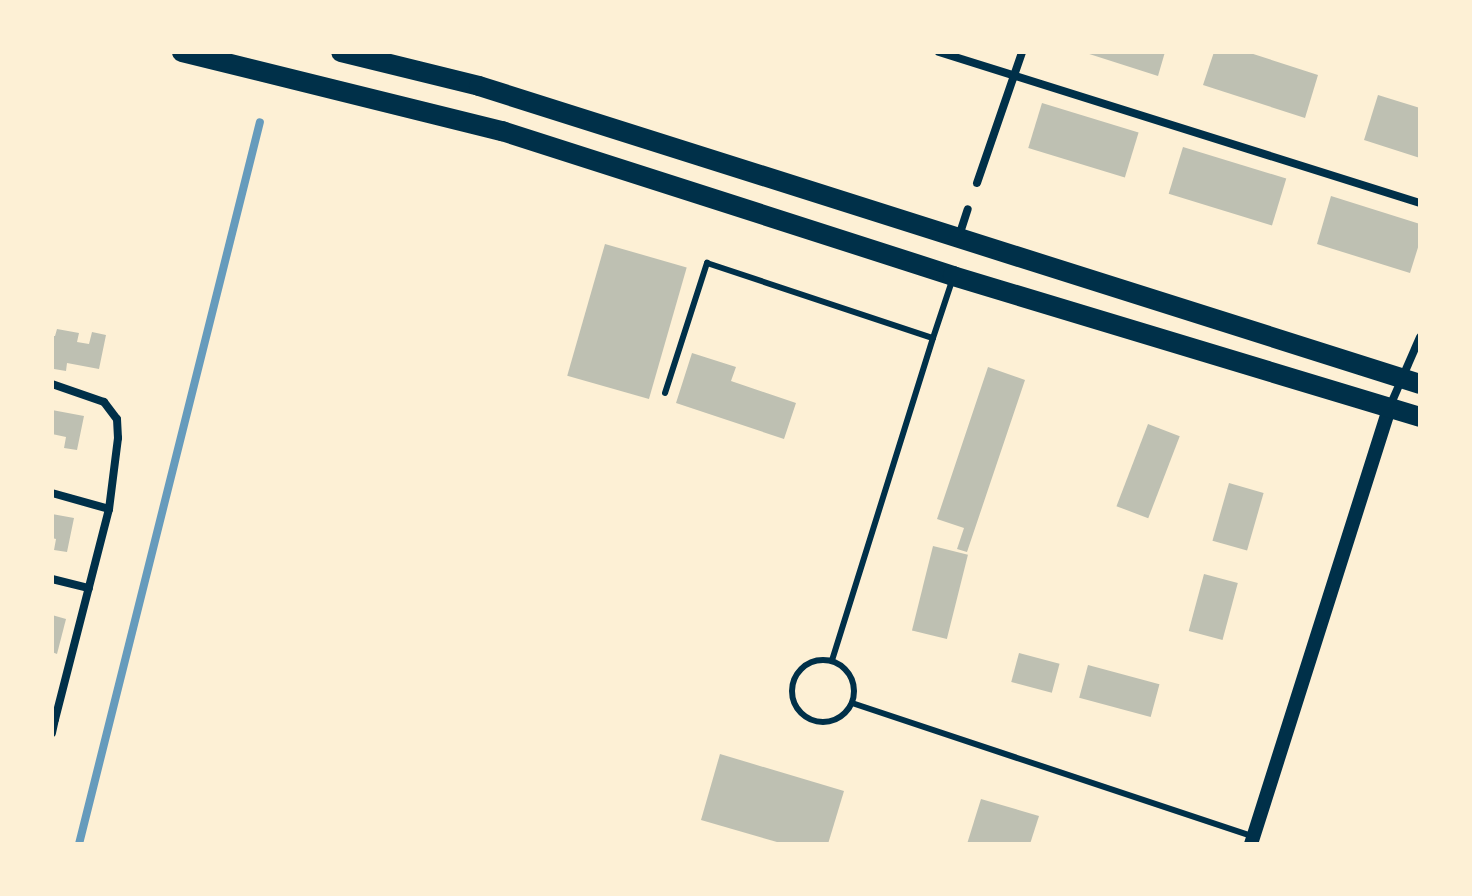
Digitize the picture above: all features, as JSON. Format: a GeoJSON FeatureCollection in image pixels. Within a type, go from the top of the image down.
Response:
{"type":"FeatureCollection","features":[{"type":"Feature","properties":{"kind":"main road"},"geometry":{"type":"LineString","coordinates":[[182,52],[502,131],[953,276],[1420,417]]}},
{"type":"Feature","properties":{"kind":"main road"},"geometry":{"type":"LineString","coordinates":[[341,52],[479,86],[1411,382]]}},
{"type":"Feature","properties":{"kind":"street"},"geometry":{"type":"LineString","coordinates":[[939,52],[1420,203]]}},
{"type":"Feature","properties":{"kind":"street"},"geometry":{"type":"LineString","coordinates":[[977,183],[1022,52]]}},
{"type":"Feature","properties":{"kind":"street"},"geometry":{"type":"LineString","coordinates":[[959,237],[968,209]]}},
{"type":"Feature","properties":{"kind":"street"},"geometry":{"type":"LineString","coordinates":[[1252,841],[1389,409],[1411,382],[1420,337]]}},
{"type":"Feature","properties":{"kind":"street"},"geometry":{"type":"LineString","coordinates":[[52,384],[104,402],[117,419],[118,438],[109,509],[52,733]]}},
{"type":"Feature","properties":{"kind":"street"},"geometry":{"type":"LineString","coordinates":[[52,493],[109,509]]}},
{"type":"Feature","properties":{"kind":"street"},"geometry":{"type":"LineString","coordinates":[[52,579],[89,588]]}},
{"type":"Feature","properties":{"kind":"lane"},"geometry":{"type":"LineString","coordinates":[[665,393],[707,263],[933,338]]}},
{"type":"Feature","properties":{"kind":"lane"},"geometry":{"type":"LineString","coordinates":[[832,660],[953,276]]}},
{"type":"Feature","properties":{"kind":"lane"},"geometry":{"type":"LineString","coordinates":[[832,660],[849,673],[853,682],[852,703],[839,718],[829,721],[809,718],[795,704],[792,684],[803,666],[812,661],[832,660]]}},
{"type":"Feature","properties":{"kind":"lane"},"geometry":{"type":"LineString","coordinates":[[852,703],[1252,841]]}},
{"type":"Feature","properties":{"kind":"building"},"geometry":{"type":"Polygon","coordinates":[[[1083,52],[1165,52],[1158,76],[1083,52]]]}},
{"type":"Feature","properties":{"kind":"building"},"geometry":{"type":"Polygon","coordinates":[[[1214,52],[1247,52],[1318,75],[1305,118],[1203,85],[1214,52]]]}},
{"type":"Feature","properties":{"kind":"building"},"geometry":{"type":"Polygon","coordinates":[[[1378,95],[1420,108],[1420,158],[1364,140],[1378,95]]]}},
{"type":"Feature","properties":{"kind":"building"},"geometry":{"type":"Polygon","coordinates":[[[1042,103],[1139,133],[1125,177],[1028,148],[1042,103]]]}},
{"type":"Feature","properties":{"kind":"building"},"geometry":{"type":"Polygon","coordinates":[[[1183,147],[1286,179],[1272,225],[1169,194],[1183,147]]]}},
{"type":"Feature","properties":{"kind":"building"},"geometry":{"type":"Polygon","coordinates":[[[1331,196],[1420,224],[1420,241],[1410,273],[1317,244],[1331,196]]]}},
{"type":"Feature","properties":{"kind":"building"},"geometry":{"type":"Polygon","coordinates":[[[605,244],[687,267],[649,399],[567,376],[605,244]]]}},
{"type":"Feature","properties":{"kind":"building"},"geometry":{"type":"Polygon","coordinates":[[[57,329],[79,333],[77,342],[89,344],[92,332],[106,335],[99,369],[67,363],[66,371],[54,369],[52,336],[55,336],[57,329]]]}},
{"type":"Feature","properties":{"kind":"building"},"geometry":{"type":"Polygon","coordinates":[[[692,353],[736,367],[731,381],[796,403],[784,439],[676,403],[692,353]]]}},
{"type":"Feature","properties":{"kind":"building"},"geometry":{"type":"Polygon","coordinates":[[[988,367],[1025,380],[967,552],[957,549],[964,528],[937,519],[988,367]]]}},
{"type":"Feature","properties":{"kind":"building"},"geometry":{"type":"Polygon","coordinates":[[[52,410],[84,416],[77,450],[64,448],[66,437],[52,434],[52,410]]]}},
{"type":"Feature","properties":{"kind":"building"},"geometry":{"type":"Polygon","coordinates":[[[1148,424],[1180,436],[1148,518],[1116,506],[1148,424]]]}},
{"type":"Feature","properties":{"kind":"building"},"geometry":{"type":"Polygon","coordinates":[[[1229,483],[1264,493],[1247,551],[1212,541],[1229,483]]]}},
{"type":"Feature","properties":{"kind":"building"},"geometry":{"type":"Polygon","coordinates":[[[52,514],[74,518],[67,552],[54,550],[56,539],[52,538],[52,514]]]}},
{"type":"Feature","properties":{"kind":"building"},"geometry":{"type":"Polygon","coordinates":[[[933,546],[968,555],[947,639],[912,630],[933,546]]]}},
{"type":"Feature","properties":{"kind":"building"},"geometry":{"type":"Polygon","coordinates":[[[1204,574],[1238,583],[1223,640],[1189,631],[1204,574]]]}},
{"type":"Feature","properties":{"kind":"building"},"geometry":{"type":"Polygon","coordinates":[[[52,615],[66,619],[57,654],[52,652],[52,615]]]}},
{"type":"Feature","properties":{"kind":"building"},"geometry":{"type":"Polygon","coordinates":[[[1019,653],[1060,664],[1052,693],[1011,682],[1019,653]]]}},
{"type":"Feature","properties":{"kind":"building"},"geometry":{"type":"Polygon","coordinates":[[[1088,665],[1159,684],[1151,717],[1079,698],[1088,665]]]}},
{"type":"Feature","properties":{"kind":"building"},"geometry":{"type":"Polygon","coordinates":[[[720,754],[844,791],[828,844],[784,844],[701,820],[720,754]]]}},
{"type":"Feature","properties":{"kind":"building"},"geometry":{"type":"Polygon","coordinates":[[[981,799],[1039,816],[1030,844],[967,844],[981,799]]]}},
{"type":"Feature","properties":{"kind":"waterway"},"geometry":{"type":"LineString","coordinates":[[79,844],[260,122]]}}]}
